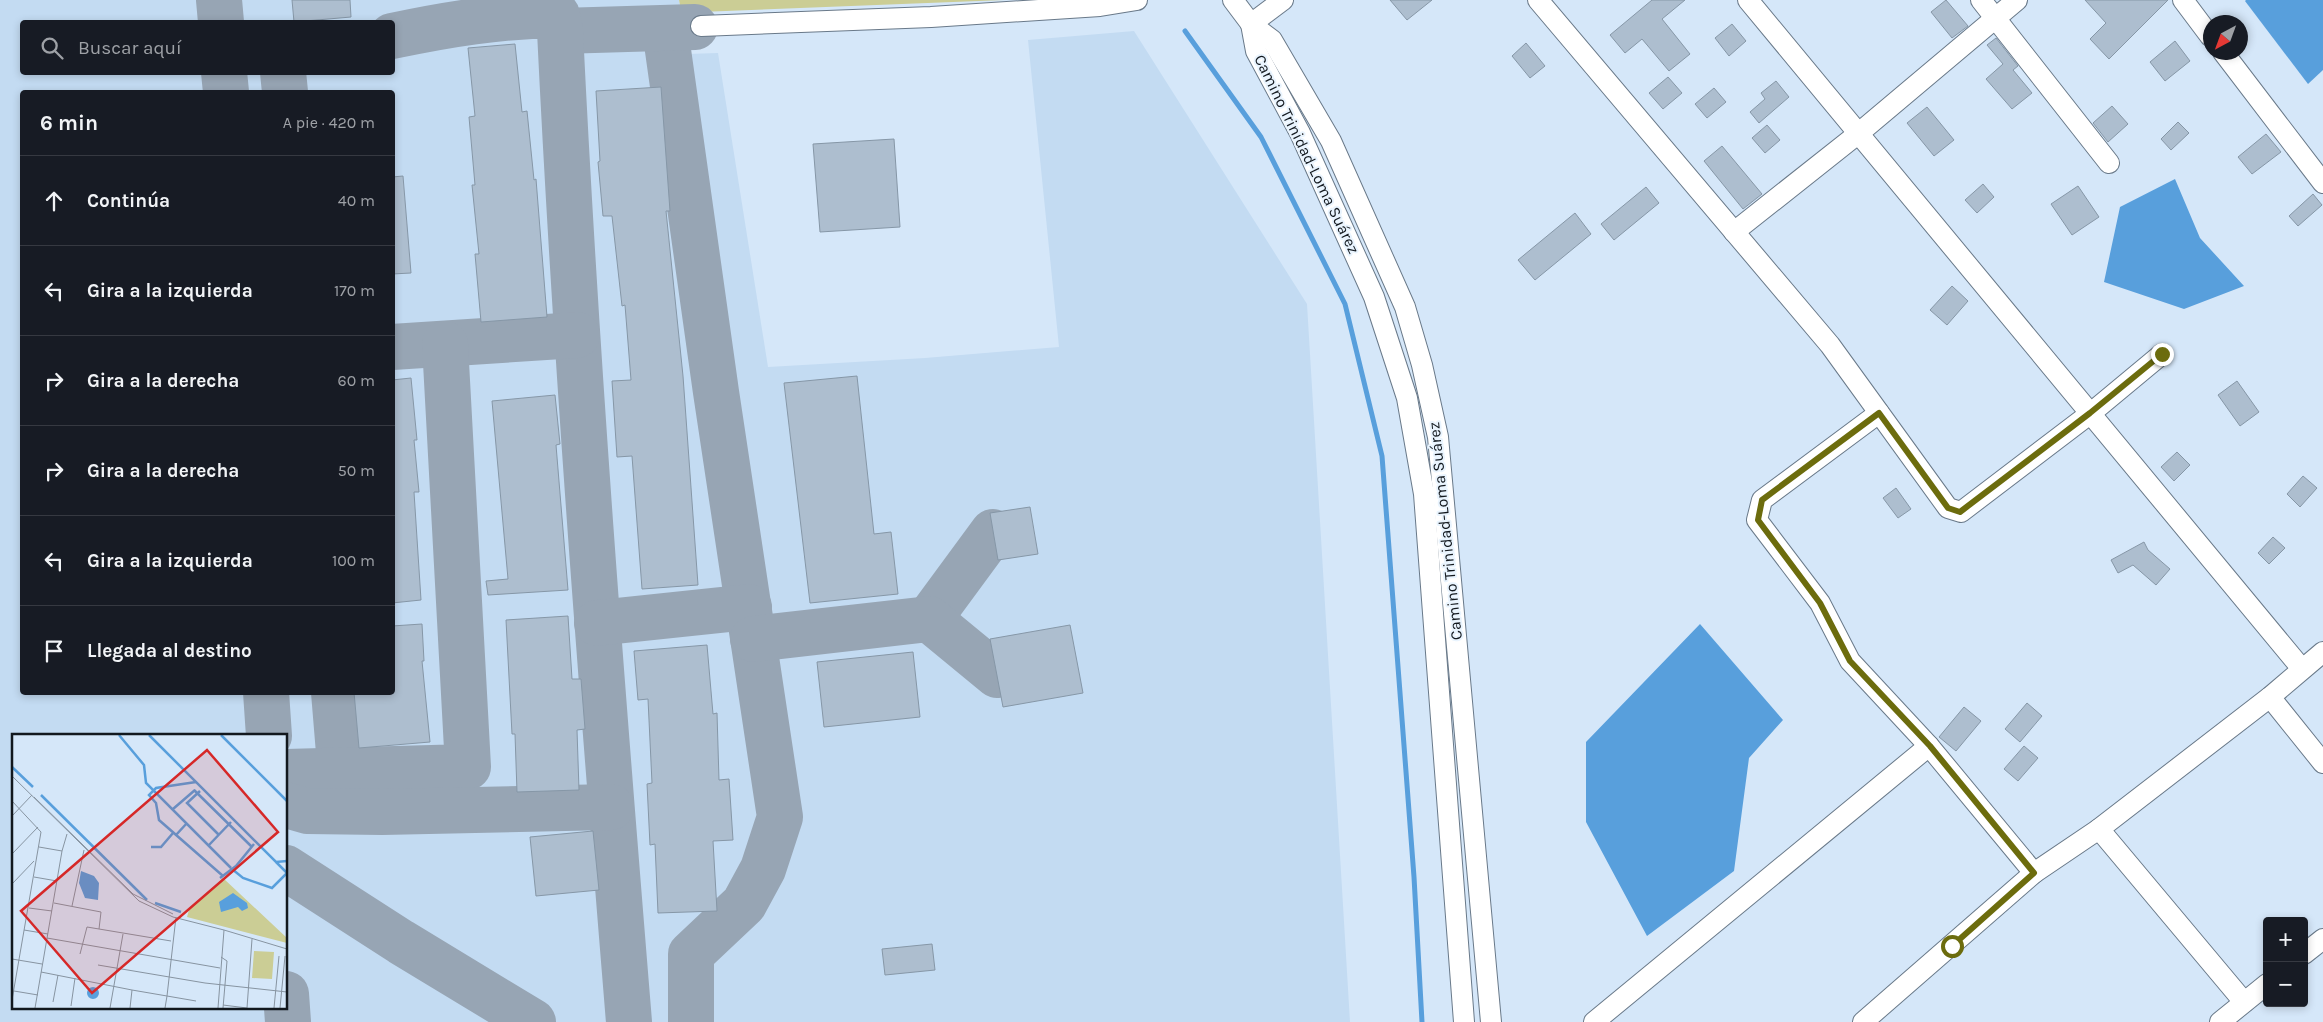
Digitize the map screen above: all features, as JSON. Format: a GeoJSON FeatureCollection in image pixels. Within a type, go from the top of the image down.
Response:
{"type":"FeatureCollection","features":[{"type":"Feature","properties":{"kind":"street"},"geometry":{"type":"LineString","coordinates":[[701,26],[931,17],[1100,6],[1137,0]]}},
{"type":"Feature","properties":{"kind":"street","name":"Camino Trinidad-Loma Suárez"},"geometry":{"type":"LineString","coordinates":[[1233,0],[1251,24],[1272,40],[1331,141],[1405,307],[1422,365],[1438,437],[1491,1022]]}},
{"type":"Feature","properties":{"kind":"street"},"geometry":{"type":"LineString","coordinates":[[1251,24],[1283,0]]}},
{"type":"Feature","properties":{"kind":"street"},"geometry":{"type":"LineString","coordinates":[[1538,0],[1830,345],[1948,508],[1960,512],[2090,413],[2162,354]]}},
{"type":"Feature","properties":{"kind":"street"},"geometry":{"type":"LineString","coordinates":[[1748,0],[2302,669]]}},
{"type":"Feature","properties":{"kind":"street"},"geometry":{"type":"LineString","coordinates":[[1981,0],[2110,163]]}},
{"type":"Feature","properties":{"kind":"street"},"geometry":{"type":"LineString","coordinates":[[1734,232],[1859,133],[2017,0]]}},
{"type":"Feature","properties":{"kind":"street"},"geometry":{"type":"LineString","coordinates":[[2183,0],[2203,27]]}},
{"type":"Feature","properties":{"kind":"street","name":"Camino Trinidad-Loma Suárez"},"geometry":{"type":"LineString","coordinates":[[1251,24],[1256,51],[1300,133],[1374,297],[1408,398],[1424,494],[1464,1022]]}},
{"type":"Feature","properties":{"kind":"street"},"geometry":{"type":"LineString","coordinates":[[2229,60],[2323,183]]}},
{"type":"Feature","properties":{"kind":"street"},"geometry":{"type":"LineString","coordinates":[[1879,413],[1762,500],[1758,520],[1820,603],[1850,661],[1930,746],[2034,873]]}},
{"type":"Feature","properties":{"kind":"street"},"geometry":{"type":"LineString","coordinates":[[1873,1019],[2034,873],[2099,829],[2270,697],[2323,652]]}},
{"type":"Feature","properties":{"kind":"street"},"geometry":{"type":"LineString","coordinates":[[2270,697],[2323,763]]}},
{"type":"Feature","properties":{"kind":"street"},"geometry":{"type":"LineString","coordinates":[[1594,1022],[1930,746]]}},
{"type":"Feature","properties":{"kind":"street"},"geometry":{"type":"LineString","coordinates":[[2099,829],[2244,1002]]}},
{"type":"Feature","properties":{"kind":"street"},"geometry":{"type":"LineString","coordinates":[[2308,951],[2323,939]]}},
{"type":"Feature","properties":{"kind":"street"},"geometry":{"type":"LineString","coordinates":[[2220,1022],[2263,987]]}},
{"type":"Feature","properties":{"kind":"shaded area"},"geometry":{"type":"Polygon","coordinates":[[[0,0],[679,0],[681,11],[700,12],[701,41],[686,42],[687,54],[718,53],[768,367],[925,358],[1059,347],[1028,40],[1134,31],[1307,304],[1350,1022],[0,1022],[0,0]]]}},
{"type":"Feature","properties":{"kind":"green space"},"geometry":{"type":"Polygon","coordinates":[[[679,0],[1004,0],[700,12],[681,11],[679,0]]]}},
{"type":"Feature","properties":{"kind":"water"},"geometry":{"type":"Polygon","coordinates":[[[2323,0],[2323,70],[2308,84],[2245,1],[2323,0]]]}},
{"type":"Feature","properties":{"kind":"water"},"geometry":{"type":"Polygon","coordinates":[[[2175,179],[2200,238],[2244,286],[2184,309],[2104,282],[2120,207],[2175,179]]]}},
{"type":"Feature","properties":{"kind":"water"},"geometry":{"type":"Polygon","coordinates":[[[1700,624],[1783,720],[1749,758],[1734,871],[1647,936],[1586,822],[1586,742],[1700,624]]]}},
{"type":"Feature","properties":{"kind":"building"},"geometry":{"type":"Polygon","coordinates":[[[292,0],[350,0],[351,17],[294,20],[292,0]]]}},
{"type":"Feature","properties":{"kind":"building"},"geometry":{"type":"Polygon","coordinates":[[[1390,0],[1432,0],[1407,20],[1390,0]]]}},
{"type":"Feature","properties":{"kind":"building"},"geometry":{"type":"Polygon","coordinates":[[[1652,0],[1685,0],[1662,19],[1690,54],[1669,71],[1642,39],[1625,53],[1610,35],[1652,0]]]}},
{"type":"Feature","properties":{"kind":"building"},"geometry":{"type":"Polygon","coordinates":[[[1946,0],[1968,26],[1952,38],[1931,12],[1946,0]]]}},
{"type":"Feature","properties":{"kind":"building"},"geometry":{"type":"Polygon","coordinates":[[[2085,0],[2168,0],[2109,59],[2090,39],[2106,23],[2085,0]]]}},
{"type":"Feature","properties":{"kind":"building"},"geometry":{"type":"Polygon","coordinates":[[[1732,24],[1746,41],[1729,56],[1715,38],[1732,24]]]}},
{"type":"Feature","properties":{"kind":"building"},"geometry":{"type":"Polygon","coordinates":[[[1996,38],[2018,66],[2013,70],[2032,93],[2012,109],[1986,79],[2003,64],[1987,45],[1996,38]]]}},
{"type":"Feature","properties":{"kind":"building"},"geometry":{"type":"Polygon","coordinates":[[[2175,41],[2190,61],[2165,81],[2150,62],[2175,41]]]}},
{"type":"Feature","properties":{"kind":"building"},"geometry":{"type":"Polygon","coordinates":[[[1526,43],[1545,66],[1530,78],[1512,56],[1526,43]]]}},
{"type":"Feature","properties":{"kind":"building"},"geometry":{"type":"Polygon","coordinates":[[[515,44],[522,112],[527,111],[534,180],[536,179],[547,317],[481,322],[475,254],[479,254],[472,185],[475,185],[469,117],[475,116],[468,48],[515,44]]]}},
{"type":"Feature","properties":{"kind":"building"},"geometry":{"type":"Polygon","coordinates":[[[1668,77],[1682,93],[1663,109],[1649,93],[1668,77]]]}},
{"type":"Feature","properties":{"kind":"building"},"geometry":{"type":"Polygon","coordinates":[[[1776,81],[1789,97],[1759,123],[1750,112],[1765,99],[1761,93],[1776,81]]]}},
{"type":"Feature","properties":{"kind":"building"},"geometry":{"type":"Polygon","coordinates":[[[661,87],[670,211],[666,211],[683,376],[698,585],[642,589],[632,456],[617,457],[612,381],[631,380],[625,305],[622,306],[612,216],[603,216],[598,162],[600,161],[596,91],[661,87]]]}},
{"type":"Feature","properties":{"kind":"building"},"geometry":{"type":"Polygon","coordinates":[[[1714,88],[1726,102],[1707,118],[1695,104],[1714,88]]]}},
{"type":"Feature","properties":{"kind":"building"},"geometry":{"type":"Polygon","coordinates":[[[2112,106],[2128,124],[2108,142],[2093,123],[2112,106]]]}},
{"type":"Feature","properties":{"kind":"building"},"geometry":{"type":"Polygon","coordinates":[[[1927,107],[1954,140],[1934,156],[1907,123],[1927,107]]]}},
{"type":"Feature","properties":{"kind":"building"},"geometry":{"type":"Polygon","coordinates":[[[2178,122],[2189,133],[2171,150],[2161,139],[2178,122]]]}},
{"type":"Feature","properties":{"kind":"building"},"geometry":{"type":"Polygon","coordinates":[[[1767,125],[1780,140],[1765,153],[1752,138],[1767,125]]]}},
{"type":"Feature","properties":{"kind":"building"},"geometry":{"type":"Polygon","coordinates":[[[2266,134],[2281,152],[2252,174],[2238,157],[2266,134]]]}},
{"type":"Feature","properties":{"kind":"building"},"geometry":{"type":"Polygon","coordinates":[[[894,139],[900,227],[820,232],[813,144],[894,139]]]}},
{"type":"Feature","properties":{"kind":"building"},"geometry":{"type":"Polygon","coordinates":[[[1722,146],[1762,194],[1743,209],[1704,161],[1722,146]]]}},
{"type":"Feature","properties":{"kind":"building"},"geometry":{"type":"Polygon","coordinates":[[[403,176],[411,273],[395,274],[395,177],[403,176]]]}},
{"type":"Feature","properties":{"kind":"building"},"geometry":{"type":"Polygon","coordinates":[[[1983,184],[1994,197],[1977,213],[1965,200],[1983,184]]]}},
{"type":"Feature","properties":{"kind":"building"},"geometry":{"type":"Polygon","coordinates":[[[2078,186],[2099,217],[2072,235],[2051,204],[2078,186]]]}},
{"type":"Feature","properties":{"kind":"building"},"geometry":{"type":"Polygon","coordinates":[[[1646,187],[1659,203],[1614,240],[1601,224],[1646,187]]]}},
{"type":"Feature","properties":{"kind":"building"},"geometry":{"type":"Polygon","coordinates":[[[2313,194],[2322,205],[2298,226],[2289,216],[2313,194]]]}},
{"type":"Feature","properties":{"kind":"building"},"geometry":{"type":"Polygon","coordinates":[[[1575,213],[1591,234],[1535,280],[1518,260],[1575,213]]]}},
{"type":"Feature","properties":{"kind":"building"},"geometry":{"type":"Polygon","coordinates":[[[1952,286],[1968,301],[1947,325],[1930,310],[1952,286]]]}},
{"type":"Feature","properties":{"kind":"building"},"geometry":{"type":"Polygon","coordinates":[[[857,376],[874,534],[891,532],[898,594],[810,603],[784,383],[857,376]]]}},
{"type":"Feature","properties":{"kind":"building"},"geometry":{"type":"Polygon","coordinates":[[[411,378],[417,440],[414,440],[419,492],[414,492],[421,600],[395,603],[395,380],[411,378]]]}},
{"type":"Feature","properties":{"kind":"building"},"geometry":{"type":"Polygon","coordinates":[[[2237,381],[2259,412],[2240,426],[2218,395],[2237,381]]]}},
{"type":"Feature","properties":{"kind":"building"},"geometry":{"type":"Polygon","coordinates":[[[555,395],[560,444],[556,445],[568,590],[488,595],[486,581],[508,579],[492,401],[555,395]]]}},
{"type":"Feature","properties":{"kind":"building"},"geometry":{"type":"Polygon","coordinates":[[[2177,452],[2190,465],[2174,481],[2161,467],[2177,452]]]}},
{"type":"Feature","properties":{"kind":"building"},"geometry":{"type":"Polygon","coordinates":[[[2303,476],[2317,488],[2300,507],[2287,494],[2303,476]]]}},
{"type":"Feature","properties":{"kind":"building"},"geometry":{"type":"Polygon","coordinates":[[[1896,488],[1911,509],[1898,518],[1883,498],[1896,488]]]}},
{"type":"Feature","properties":{"kind":"building"},"geometry":{"type":"Polygon","coordinates":[[[1030,507],[1038,554],[998,560],[990,513],[1030,507]]]}},
{"type":"Feature","properties":{"kind":"building"},"geometry":{"type":"Polygon","coordinates":[[[2273,537],[2285,548],[2269,564],[2258,553],[2273,537]]]}},
{"type":"Feature","properties":{"kind":"building"},"geometry":{"type":"Polygon","coordinates":[[[2144,542],[2148,550],[2170,569],[2156,585],[2133,565],[2118,573],[2111,560],[2144,542]]]}},
{"type":"Feature","properties":{"kind":"building"},"geometry":{"type":"Polygon","coordinates":[[[568,616],[572,679],[581,679],[585,729],[577,730],[579,790],[517,792],[515,734],[512,734],[506,620],[568,616]]]}},
{"type":"Feature","properties":{"kind":"building"},"geometry":{"type":"Polygon","coordinates":[[[422,624],[424,661],[422,661],[430,742],[359,748],[354,695],[395,695],[395,626],[422,624]]]}},
{"type":"Feature","properties":{"kind":"building"},"geometry":{"type":"Polygon","coordinates":[[[1070,625],[1083,693],[1003,707],[990,639],[1070,625]]]}},
{"type":"Feature","properties":{"kind":"building"},"geometry":{"type":"Polygon","coordinates":[[[707,645],[713,714],[717,713],[719,780],[729,779],[733,840],[713,841],[717,911],[658,913],[655,844],[650,845],[647,784],[652,783],[648,699],[638,700],[634,651],[707,645]]]}},
{"type":"Feature","properties":{"kind":"building"},"geometry":{"type":"Polygon","coordinates":[[[913,652],[920,717],[824,727],[817,662],[913,652]]]}},
{"type":"Feature","properties":{"kind":"building"},"geometry":{"type":"Polygon","coordinates":[[[2027,703],[2042,716],[2020,742],[2005,729],[2027,703]]]}},
{"type":"Feature","properties":{"kind":"building"},"geometry":{"type":"Polygon","coordinates":[[[1964,707],[1981,721],[1956,751],[1939,737],[1964,707]]]}},
{"type":"Feature","properties":{"kind":"building"},"geometry":{"type":"Polygon","coordinates":[[[2024,746],[2038,758],[2018,781],[2004,769],[2024,746]]]}},
{"type":"Feature","properties":{"kind":"building"},"geometry":{"type":"Polygon","coordinates":[[[593,831],[599,890],[536,896],[530,837],[593,831]]]}},
{"type":"Feature","properties":{"kind":"building"},"geometry":{"type":"Polygon","coordinates":[[[932,944],[935,970],[885,975],[882,949],[932,944]]]}},
{"type":"Feature","properties":{"kind":"waterway"},"geometry":{"type":"LineString","coordinates":[[1185,31],[1261,137],[1345,304],[1382,456],[1414,877],[1422,1022]]}},
{"type":"Feature","properties":{"kind":"taxiway"},"geometry":{"type":"LineString","coordinates":[[219,0],[221,20]]}},
{"type":"Feature","properties":{"kind":"taxiway"},"geometry":{"type":"LineString","coordinates":[[395,35],[474,21],[557,15],[560,31],[590,527],[629,1022]]}},
{"type":"Feature","properties":{"kind":"taxiway"},"geometry":{"type":"LineString","coordinates":[[560,31],[695,27]]}},
{"type":"Feature","properties":{"kind":"taxiway"},"geometry":{"type":"LineString","coordinates":[[665,29],[716,392],[780,817],[763,869],[744,904],[691,954],[691,1022]]}},
{"type":"Feature","properties":{"kind":"taxiway"},"geometry":{"type":"LineString","coordinates":[[224,75],[226,90]]}},
{"type":"Feature","properties":{"kind":"taxiway"},"geometry":{"type":"LineString","coordinates":[[283,75],[285,90]]}},
{"type":"Feature","properties":{"kind":"taxiway"},"geometry":{"type":"LineString","coordinates":[[395,347],[577,335]]}},
{"type":"Feature","properties":{"kind":"taxiway"},"geometry":{"type":"LineString","coordinates":[[288,772],[468,767],[445,344]]}},
{"type":"Feature","properties":{"kind":"taxiway"},"geometry":{"type":"LineString","coordinates":[[929,619],[993,532]]}},
{"type":"Feature","properties":{"kind":"taxiway"},"geometry":{"type":"LineString","coordinates":[[597,623],[749,607]]}},
{"type":"Feature","properties":{"kind":"taxiway"},"geometry":{"type":"LineString","coordinates":[[753,639],[929,619],[997,675]]}},
{"type":"Feature","properties":{"kind":"taxiway"},"geometry":{"type":"LineString","coordinates":[[266,695],[269,734]]}},
{"type":"Feature","properties":{"kind":"taxiway"},"geometry":{"type":"LineString","coordinates":[[334,695],[343,801]]}},
{"type":"Feature","properties":{"kind":"taxiway"},"geometry":{"type":"LineString","coordinates":[[288,806],[307,811],[382,812],[611,807]]}},
{"type":"Feature","properties":{"kind":"taxiway"},"geometry":{"type":"LineString","coordinates":[[288,869],[401,942],[533,1022]]}},
{"type":"Feature","properties":{"kind":"taxiway"},"geometry":{"type":"LineString","coordinates":[[287,1010],[288,1022]]}},
{"type":"Feature","properties":{"kind":"route"},"geometry":{"type":"LineString","coordinates":[[1952,946],[2034,873],[1930,746],[1850,661],[1820,603],[1758,520],[1762,500],[1879,413],[1948,508],[1960,512],[2090,413],[2162,354]]}}]}
